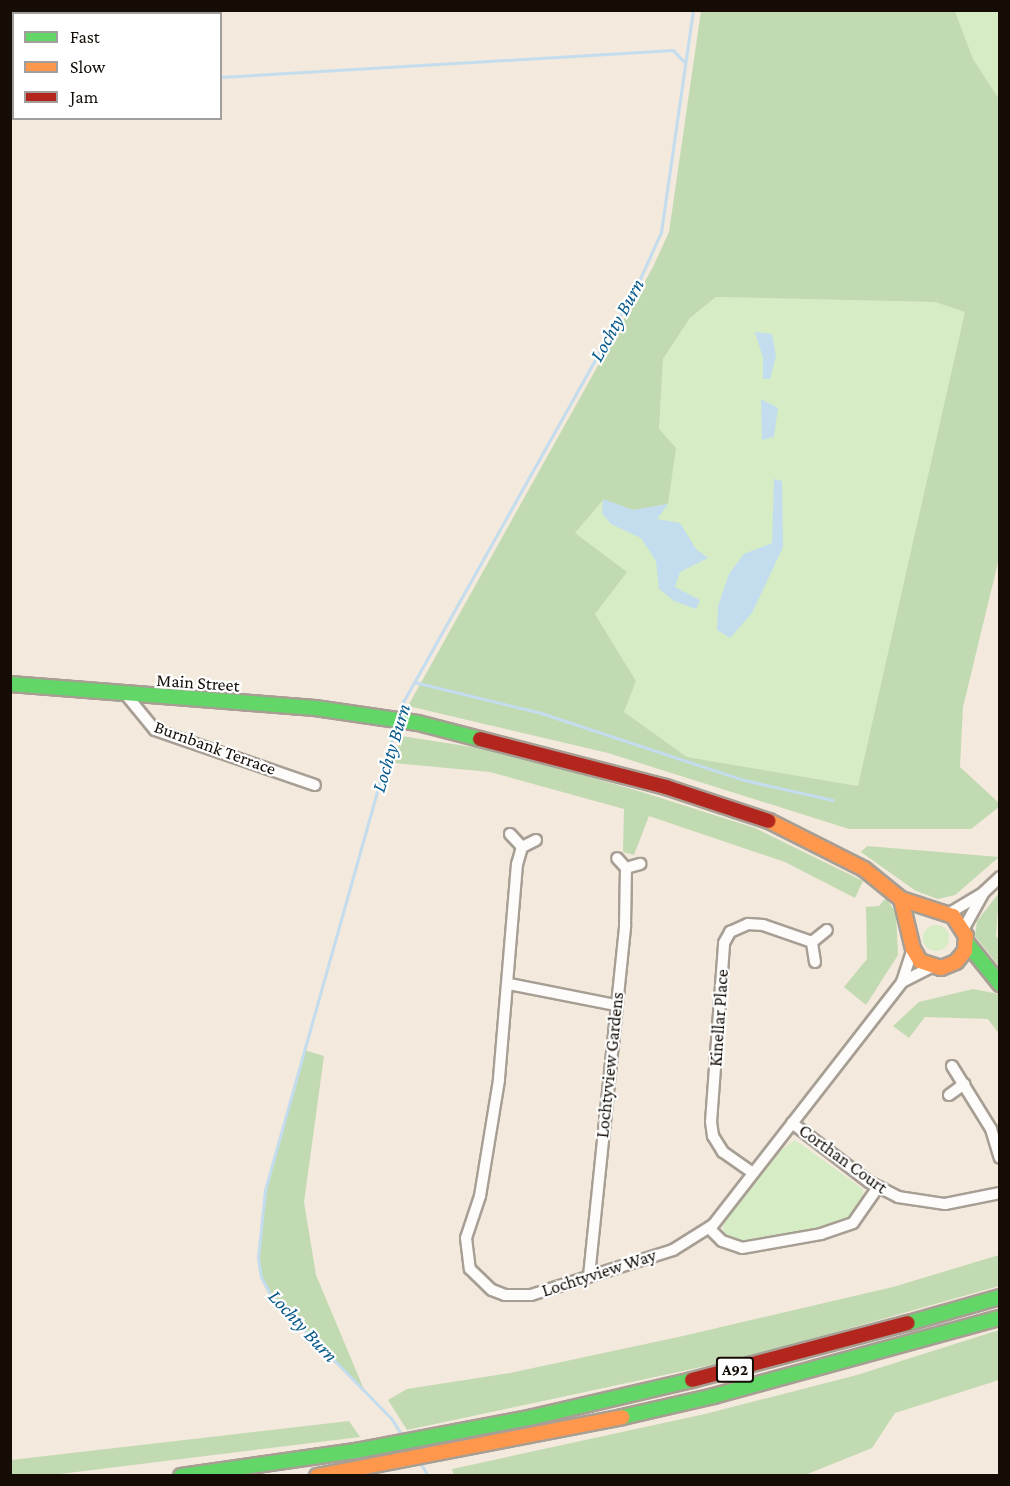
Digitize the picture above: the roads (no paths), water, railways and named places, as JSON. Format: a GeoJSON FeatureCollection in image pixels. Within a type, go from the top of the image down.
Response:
{"type":"FeatureCollection","features":[{"type":"Feature","properties":{"kind":"main road","name":"Main Street"},"geometry":{"type":"LineString","coordinates":[[10,684],[127,696],[315,708],[418,723],[591,766],[758,816],[864,869],[901,899],[942,914]]}},
{"type":"Feature","properties":{"kind":"main road"},"geometry":{"type":"LineString","coordinates":[[901,899],[912,944],[920,961],[932,967],[950,966],[986,970]]}},
{"type":"Feature","properties":{"kind":"main road"},"geometry":{"type":"LineString","coordinates":[[912,944],[921,919],[942,914],[964,928],[967,943],[999,984]]}},
{"type":"Feature","properties":{"kind":"main road"},"geometry":{"type":"LineString","coordinates":[[950,966],[961,957],[967,943]]}},
{"type":"Feature","properties":{"kind":"main road","name":"A92"},"geometry":{"type":"LineString","coordinates":[[181,1476],[355,1451],[466,1431],[779,1359],[999,1297]]}},
{"type":"Feature","properties":{"kind":"main road","name":"A92"},"geometry":{"type":"LineString","coordinates":[[317,1476],[469,1449],[784,1379],[999,1318]]}},
{"type":"Feature","properties":{"kind":"street","name":"Burnbank Terrace"},"geometry":{"type":"LineString","coordinates":[[127,696],[155,730],[315,785]]}},
{"type":"Feature","properties":{"kind":"street"},"geometry":{"type":"LineString","coordinates":[[510,834],[522,847],[536,840]]}},
{"type":"Feature","properties":{"kind":"street","name":"Lochtyview Way"},"geometry":{"type":"LineString","coordinates":[[522,847],[509,984],[487,1160],[466,1238],[466,1255],[470,1269],[492,1290],[517,1297],[673,1250],[709,1228],[902,982],[912,944]]}},
{"type":"Feature","properties":{"kind":"street"},"geometry":{"type":"LineString","coordinates":[[617,858],[626,868],[640,864]]}},
{"type":"Feature","properties":{"kind":"street","name":"Lochtyview Gardens"},"geometry":{"type":"LineString","coordinates":[[589,1276],[625,925],[626,868]]}},
{"type":"Feature","properties":{"kind":"street"},"geometry":{"type":"LineString","coordinates":[[964,928],[984,892],[999,877]]}},
{"type":"Feature","properties":{"kind":"street"},"geometry":{"type":"LineString","coordinates":[[942,914],[984,892]]}},
{"type":"Feature","properties":{"kind":"street","name":"Kinellar Place"},"geometry":{"type":"LineString","coordinates":[[753,1173],[723,1152],[713,1136],[711,1122],[724,943],[730,932],[748,924],[763,925],[812,942]]}},
{"type":"Feature","properties":{"kind":"street"},"geometry":{"type":"LineString","coordinates":[[816,962],[812,942],[827,930]]}},
{"type":"Feature","properties":{"kind":"street","name":"Lochtyview Way"},"geometry":{"type":"LineString","coordinates":[[902,982],[932,967]]}},
{"type":"Feature","properties":{"kind":"street"},"geometry":{"type":"LineString","coordinates":[[509,984],[615,1005]]}},
{"type":"Feature","properties":{"kind":"street"},"geometry":{"type":"LineString","coordinates":[[951,1066],[991,1129],[999,1158]]}},
{"type":"Feature","properties":{"kind":"street"},"geometry":{"type":"LineString","coordinates":[[949,1095],[964,1084]]}},
{"type":"Feature","properties":{"kind":"street","name":"Corthan Court"},"geometry":{"type":"LineString","coordinates":[[792,1123],[878,1187],[898,1197],[929,1204],[960,1202],[999,1192]]}},
{"type":"Feature","properties":{"kind":"street"},"geometry":{"type":"LineString","coordinates":[[709,1228],[722,1242],[742,1248],[812,1236],[853,1223],[878,1187]]}},
{"type":"Feature","properties":{"kind":"water"},"geometry":{"type":"Polygon","coordinates":[[[755,332],[772,334],[776,356],[770,379],[763,379],[763,358],[755,332]]]}},
{"type":"Feature","properties":{"kind":"water"},"geometry":{"type":"Polygon","coordinates":[[[761,399],[778,408],[774,437],[762,440],[761,399]]]}},
{"type":"Feature","properties":{"kind":"water"},"geometry":{"type":"Polygon","coordinates":[[[774,479],[782,481],[783,547],[752,613],[730,638],[717,630],[718,606],[729,574],[744,554],[772,543],[774,479]]]}},
{"type":"Feature","properties":{"kind":"water"},"geometry":{"type":"Polygon","coordinates":[[[603,499],[633,510],[668,504],[657,519],[680,523],[696,549],[708,558],[680,572],[675,587],[700,600],[696,609],[674,601],[659,589],[656,561],[641,538],[611,524],[602,513],[603,499]]]}},
{"type":"Feature","properties":{"kind":"waterway","name":"Lochty Burn"},"geometry":{"type":"LineString","coordinates":[[399,715],[403,702],[639,281],[661,232],[693,10]]}},
{"type":"Feature","properties":{"kind":"waterway"},"geometry":{"type":"LineString","coordinates":[[222,77],[673,50],[684,62]]}},
{"type":"Feature","properties":{"kind":"waterway"},"geometry":{"type":"LineString","coordinates":[[414,682],[541,713],[744,780],[833,800]]}},
{"type":"Feature","properties":{"kind":"waterway","name":"Lochty Burn"},"geometry":{"type":"LineString","coordinates":[[396,724],[265,1190],[258,1258],[261,1277],[271,1296],[391,1418],[401,1434]]}},
{"type":"Feature","properties":{"kind":"waterway","name":"Lochty Burn"},"geometry":{"type":"LineString","coordinates":[[421,1464],[428,1476]]}}]}
